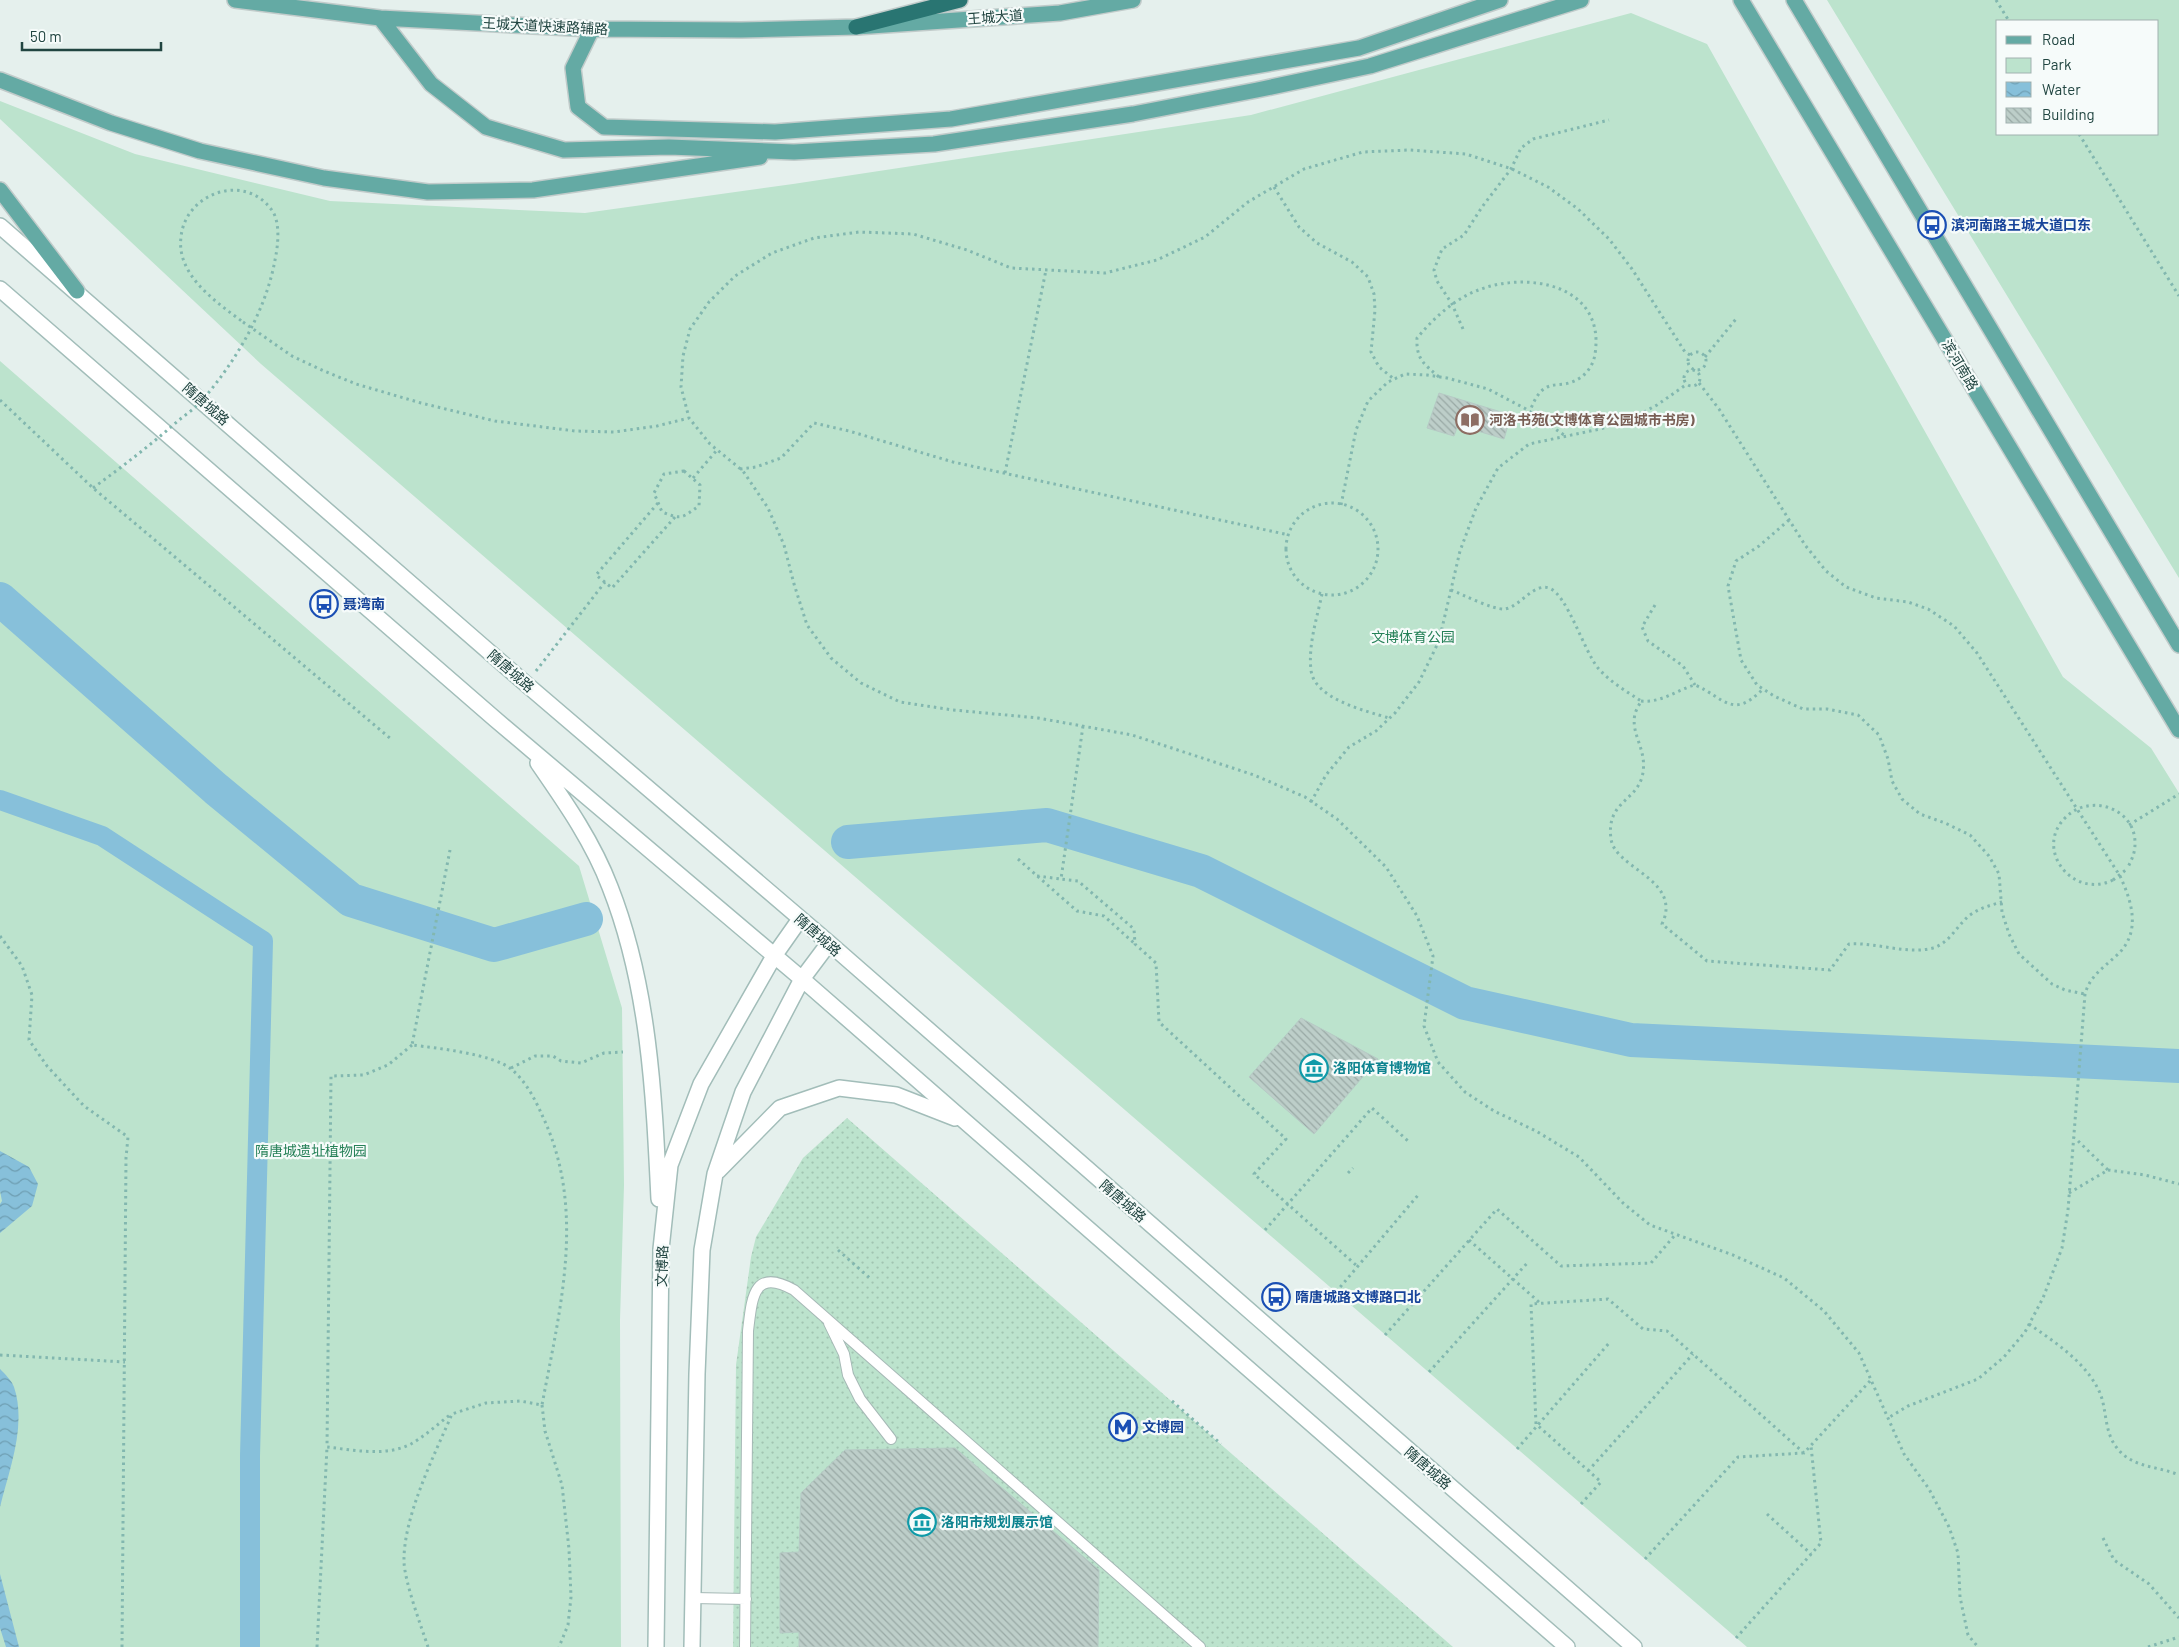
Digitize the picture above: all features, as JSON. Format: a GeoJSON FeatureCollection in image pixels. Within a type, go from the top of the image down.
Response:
{"type":"FeatureCollection","features":[{"type":"Feature","properties":{"kind":"highway"},"geometry":{"type":"LineString","coordinates":[[856,28],[960,0]]}},
{"type":"Feature","properties":{"kind":"main road","name":"王城大道快速路辅路"},"geometry":{"type":"LineString","coordinates":[[235,0],[380,18],[592,29],[741,30],[856,28]]}},
{"type":"Feature","properties":{"kind":"main road","name":"王城大道"},"geometry":{"type":"LineString","coordinates":[[856,28],[1060,12],[1133,0]]}},
{"type":"Feature","properties":{"kind":"main road"},"geometry":{"type":"LineString","coordinates":[[592,29],[573,68],[578,107],[604,127],[775,132],[951,119],[1359,48],[1500,0]]}},
{"type":"Feature","properties":{"kind":"main road"},"geometry":{"type":"LineString","coordinates":[[0,80],[111,123],[200,151],[324,178],[428,192],[534,190],[794,152],[934,144],[1133,114],[1370,66],[1581,0]]}},
{"type":"Feature","properties":{"kind":"main road","name":"滨河南路"},"geometry":{"type":"LineString","coordinates":[[1741,0],[2179,730]]}},
{"type":"Feature","properties":{"kind":"main road"},"geometry":{"type":"LineString","coordinates":[[1794,0],[2179,645]]}},
{"type":"Feature","properties":{"kind":"main road"},"geometry":{"type":"LineString","coordinates":[[380,18],[431,84],[486,127],[564,150],[669,147],[794,152]]}},
{"type":"Feature","properties":{"kind":"main road"},"geometry":{"type":"LineString","coordinates":[[0,190],[77,291]]}},
{"type":"Feature","properties":{"kind":"main road","name":"隋唐城路"},"geometry":{"type":"LineString","coordinates":[[0,226],[77,291],[526,684],[829,943],[1634,1647]]}},
{"type":"Feature","properties":{"kind":"main road"},"geometry":{"type":"LineString","coordinates":[[0,289],[528,747],[802,979],[1567,1647]]}},
{"type":"Feature","properties":{"kind":"main road"},"geometry":{"type":"LineString","coordinates":[[528,747],[575,816],[610,885],[633,953],[648,1048],[656,1134],[662,1249]]}},
{"type":"Feature","properties":{"kind":"main road","name":"文博路"},"geometry":{"type":"LineString","coordinates":[[656,1647],[662,1249],[670,1166],[701,1084],[774,956],[800,919]]}},
{"type":"Feature","properties":{"kind":"main road"},"geometry":{"type":"LineString","coordinates":[[692,1647],[697,1384],[702,1250],[715,1174],[743,1092],[802,979],[829,943]]}},
{"type":"Feature","properties":{"kind":"main road"},"geometry":{"type":"LineString","coordinates":[[715,1174],[780,1108],[839,1088],[896,1095],[965,1122]]}},
{"type":"Feature","properties":{"kind":"lane"},"geometry":{"type":"LineString","coordinates":[[745,1647],[748,1331],[751,1300],[760,1286],[769,1281],[780,1282],[794,1290],[1200,1647]]}},
{"type":"Feature","properties":{"kind":"lane"},"geometry":{"type":"LineString","coordinates":[[828,1320],[844,1354],[848,1375],[860,1399],[891,1440]]}},
{"type":"Feature","properties":{"kind":"lane"},"geometry":{"type":"LineString","coordinates":[[693,1598],[746,1598]]}},
{"type":"Feature","properties":{"kind":"path"},"geometry":{"type":"LineString","coordinates":[[1996,0],[2008,20]]}},
{"type":"Feature","properties":{"kind":"path"},"geometry":{"type":"LineString","coordinates":[[1463,329],[1452,304],[1437,281],[1434,270],[1436,260],[1442,249],[1464,235],[1482,207],[1511,169],[1521,148],[1533,139],[1609,120]]}},
{"type":"Feature","properties":{"kind":"path"},"geometry":{"type":"LineString","coordinates":[[2080,135],[2179,296]]}},
{"type":"Feature","properties":{"kind":"path"},"geometry":{"type":"LineString","coordinates":[[1690,355],[1685,352],[1632,270],[1609,239],[1578,210],[1548,186],[1511,169],[1466,154],[1409,150],[1363,152],[1304,169],[1248,202],[1205,237],[1157,260],[1105,272],[1011,268],[967,250],[913,234],[858,232],[814,238],[772,254],[735,276],[709,302],[690,329],[683,356],[681,387],[689,418],[710,444],[740,469],[768,508],[784,545],[807,625],[830,658],[861,683],[900,702],[952,710],[1038,718],[1132,734],[1254,775],[1311,802],[1337,820],[1386,867],[1417,916],[1433,956],[1424,1026],[1438,1062],[1465,1092],[1494,1111],[1536,1131],[1579,1157],[1630,1209],[1650,1225],[1733,1255],[1784,1278],[1824,1310],[1859,1353],[1904,1454],[1928,1489],[1949,1527],[1958,1554],[1960,1597],[1968,1635],[1978,1647]]}},
{"type":"Feature","properties":{"kind":"path"},"geometry":{"type":"LineString","coordinates":[[1274,187],[1299,226],[1317,243],[1352,262],[1368,277],[1374,294],[1370,352],[1379,367],[1394,379]]}},
{"type":"Feature","properties":{"kind":"path"},"geometry":{"type":"LineString","coordinates":[[93,488],[152,444],[204,398],[232,360],[257,317],[272,278],[279,238],[272,210],[254,194],[232,189],[211,195],[198,203],[183,225],[180,238],[182,255],[191,275],[211,298],[243,322],[292,356],[356,384],[421,403],[495,420],[575,431],[614,432],[656,426],[689,418]]}},
{"type":"Feature","properties":{"kind":"path"},"geometry":{"type":"LineString","coordinates":[[1005,473],[1046,270]]}},
{"type":"Feature","properties":{"kind":"path"},"geometry":{"type":"LineString","coordinates":[[1440,377],[1425,365],[1417,353],[1417,338],[1429,324],[1452,304],[1475,291],[1506,281],[1540,283],[1560,289],[1580,301],[1592,316],[1596,337],[1595,355],[1589,370],[1581,378],[1569,384],[1549,386],[1536,396],[1530,411]]}},
{"type":"Feature","properties":{"kind":"path"},"geometry":{"type":"LineString","coordinates":[[1705,357],[1736,319]]}},
{"type":"Feature","properties":{"kind":"path"},"geometry":{"type":"LineString","coordinates":[[1686,384],[1684,380],[1685,375],[1689,371],[1703,368],[1706,363],[1705,357],[1698,352],[1690,355]]}},
{"type":"Feature","properties":{"kind":"path"},"geometry":{"type":"LineString","coordinates":[[1686,384],[1692,386],[1698,383],[1700,376],[1688,364],[1690,355]]}},
{"type":"Feature","properties":{"kind":"path"},"geometry":{"type":"LineString","coordinates":[[1341,505],[1356,430],[1368,401],[1388,382],[1405,374],[1440,377],[1488,389],[1530,411],[1564,435]]}},
{"type":"Feature","properties":{"kind":"path"},"geometry":{"type":"LineString","coordinates":[[1698,383],[1719,409],[1789,520],[1826,571],[1846,587],[1876,598],[1908,602],[1928,608],[1954,626],[1977,653],[2120,876],[2130,898],[2133,921],[2128,938],[2118,955],[2101,968],[2087,984],[2081,1033],[2070,1193],[2062,1248],[2054,1275],[2029,1324],[2004,1357],[1978,1379],[1908,1406],[1888,1418]]}},
{"type":"Feature","properties":{"kind":"path"},"geometry":{"type":"LineString","coordinates":[[1311,802],[1326,775],[1349,747],[1376,731],[1420,682],[1439,641],[1460,551],[1476,508],[1498,468],[1529,444],[1564,435],[1600,429],[1627,421],[1657,405],[1686,384]]}},
{"type":"Feature","properties":{"kind":"path"},"geometry":{"type":"LineString","coordinates":[[0,400],[93,488],[391,739]]}},
{"type":"Feature","properties":{"kind":"path"},"geometry":{"type":"LineString","coordinates":[[740,469],[756,467],[781,458],[814,423],[849,431],[953,462],[1289,535]]}},
{"type":"Feature","properties":{"kind":"path"},"geometry":{"type":"LineString","coordinates":[[693,478],[718,450]]}},
{"type":"Feature","properties":{"kind":"path"},"geometry":{"type":"LineString","coordinates":[[684,470],[693,478],[700,485],[699,506],[682,518],[662,512],[654,492],[664,474],[684,470]]}},
{"type":"Feature","properties":{"kind":"path"},"geometry":{"type":"LineString","coordinates":[[658,503],[596,574],[612,588],[675,517]]}},
{"type":"Feature","properties":{"kind":"path"},"geometry":{"type":"LineString","coordinates":[[1331,503],[1341,505],[1361,514],[1372,525],[1377,540],[1377,556],[1369,576],[1354,590],[1340,594],[1322,594],[1312,591],[1300,583],[1292,571],[1287,558],[1289,535],[1292,527],[1302,514],[1316,506],[1331,503]]}},
{"type":"Feature","properties":{"kind":"path"},"geometry":{"type":"LineString","coordinates":[[1789,520],[1759,546],[1736,561],[1728,586],[1740,660],[1757,685],[1763,689],[1802,708],[1827,709],[1858,715],[1879,735],[1888,759],[1892,781],[1902,799],[1920,814],[1945,822],[1970,835],[1989,856],[1999,874],[2002,912],[2009,934],[2019,954],[2052,984],[2065,990],[2085,994]]}},
{"type":"Feature","properties":{"kind":"path"},"geometry":{"type":"LineString","coordinates":[[526,684],[605,582]]}},
{"type":"Feature","properties":{"kind":"path"},"geometry":{"type":"LineString","coordinates":[[1451,590],[1494,608],[1505,609],[1517,605],[1538,588],[1549,588],[1560,597],[1569,611],[1587,652],[1599,669],[1616,686],[1641,700],[1651,702],[1663,699],[1695,685]]}},
{"type":"Feature","properties":{"kind":"path"},"geometry":{"type":"LineString","coordinates":[[1322,594],[1311,650],[1310,672],[1320,688],[1335,699],[1389,718]]}},
{"type":"Feature","properties":{"kind":"path"},"geometry":{"type":"LineString","coordinates":[[1655,605],[1642,627],[1648,641],[1682,666],[1695,685],[1731,705],[1745,704],[1763,689]]}},
{"type":"Feature","properties":{"kind":"path"},"geometry":{"type":"LineString","coordinates":[[1641,700],[1635,714],[1634,728],[1642,748],[1644,767],[1642,779],[1636,790],[1625,798],[1616,811],[1611,825],[1612,841],[1618,853],[1642,872],[1663,898],[1666,909],[1662,924],[1707,961],[1830,970],[1849,944],[1861,943],[1916,950],[1934,948],[1947,940],[1970,915],[1986,906],[2002,902]]}},
{"type":"Feature","properties":{"kind":"path"},"geometry":{"type":"LineString","coordinates":[[1061,879],[1083,726]]}},
{"type":"Feature","properties":{"kind":"path"},"geometry":{"type":"LineString","coordinates":[[2129,825],[2179,794]]}},
{"type":"Feature","properties":{"kind":"path"},"geometry":{"type":"LineString","coordinates":[[2101,804],[2114,809],[2125,817],[2129,825],[2135,843],[2133,857],[2127,869],[2120,876],[2105,884],[2092,885],[2079,882],[2068,876],[2060,866],[2055,854],[2054,841],[2064,817],[2076,809],[2087,805],[2101,804]]}},
{"type":"Feature","properties":{"kind":"path"},"geometry":{"type":"LineString","coordinates":[[318,1647],[327,1448],[331,1076],[364,1074],[388,1066],[412,1045],[431,956],[450,850]]}},
{"type":"Feature","properties":{"kind":"path"},"geometry":{"type":"LineString","coordinates":[[1018,859],[1077,911],[1104,916],[1156,963],[1159,1022],[1286,1139],[1254,1174],[1358,1266]]}},
{"type":"Feature","properties":{"kind":"path"},"geometry":{"type":"LineString","coordinates":[[1037,876],[1078,881],[1134,929],[1135,944]]}},
{"type":"Feature","properties":{"kind":"path"},"geometry":{"type":"LineString","coordinates":[[0,936],[22,966],[32,995],[29,1040],[47,1066],[84,1106],[128,1137],[126,1158],[122,1647]]}},
{"type":"Feature","properties":{"kind":"path"},"geometry":{"type":"LineString","coordinates":[[412,1045],[478,1055],[511,1068],[532,1094],[554,1140],[566,1193],[567,1241],[563,1292],[542,1405],[545,1431],[562,1485],[569,1549],[571,1597],[568,1624],[559,1647]]}},
{"type":"Feature","properties":{"kind":"path"},"geometry":{"type":"LineString","coordinates":[[511,1068],[535,1056],[553,1056],[561,1061],[581,1063],[604,1053],[623,1052]]}},
{"type":"Feature","properties":{"kind":"path"},"geometry":{"type":"LineString","coordinates":[[1265,1230],[1372,1108],[1408,1141]]}},
{"type":"Feature","properties":{"kind":"path"},"geometry":{"type":"LineString","coordinates":[[2074,1137],[2108,1170],[2144,1175],[2179,1184]]}},
{"type":"Feature","properties":{"kind":"path"},"geometry":{"type":"LineString","coordinates":[[1348,1173],[1353,1168]]}},
{"type":"Feature","properties":{"kind":"path"},"geometry":{"type":"LineString","coordinates":[[2070,1193],[2108,1170]]}},
{"type":"Feature","properties":{"kind":"path"},"geometry":{"type":"LineString","coordinates":[[1336,1292],[1419,1194]]}},
{"type":"Feature","properties":{"kind":"path"},"geometry":{"type":"LineString","coordinates":[[1385,1335],[1497,1209],[1561,1266],[1651,1262],[1675,1235]]}},
{"type":"Feature","properties":{"kind":"path"},"geometry":{"type":"LineString","coordinates":[[1469,1240],[1540,1304]]}},
{"type":"Feature","properties":{"kind":"path"},"geometry":{"type":"LineString","coordinates":[[838,1250],[872,1280]]}},
{"type":"Feature","properties":{"kind":"path"},"geometry":{"type":"LineString","coordinates":[[1429,1372],[1529,1261]]}},
{"type":"Feature","properties":{"kind":"path"},"geometry":{"type":"LineString","coordinates":[[1581,1504],[1601,1482],[1537,1425],[1531,1304],[1608,1300],[1643,1330],[1667,1331],[1804,1453]]}},
{"type":"Feature","properties":{"kind":"path"},"geometry":{"type":"LineString","coordinates":[[2029,1324],[2073,1356],[2088,1375],[2100,1394],[2109,1434],[2117,1448],[2131,1460],[2179,1475]]}},
{"type":"Feature","properties":{"kind":"path"},"geometry":{"type":"LineString","coordinates":[[1517,1449],[1610,1342]]}},
{"type":"Feature","properties":{"kind":"path"},"geometry":{"type":"LineString","coordinates":[[1588,1471],[1693,1354]]}},
{"type":"Feature","properties":{"kind":"path"},"geometry":{"type":"LineString","coordinates":[[0,1355],[125,1362]]}},
{"type":"Feature","properties":{"kind":"path"},"geometry":{"type":"LineString","coordinates":[[1645,1559],[1738,1457],[1804,1453],[1870,1381]]}},
{"type":"Feature","properties":{"kind":"path"},"geometry":{"type":"LineString","coordinates":[[327,1448],[372,1452],[395,1449],[410,1444],[452,1414],[486,1403],[520,1401],[542,1405]]}},
{"type":"Feature","properties":{"kind":"path"},"geometry":{"type":"LineString","coordinates":[[1172,1401],[1221,1444]]}},
{"type":"Feature","properties":{"kind":"path"},"geometry":{"type":"LineString","coordinates":[[428,1647],[404,1564],[405,1538],[416,1502],[452,1414]]}},
{"type":"Feature","properties":{"kind":"path"},"geometry":{"type":"LineString","coordinates":[[1736,1638],[1821,1543],[1811,1445]]}},
{"type":"Feature","properties":{"kind":"path"},"geometry":{"type":"LineString","coordinates":[[1767,1514],[1811,1554]]}},
{"type":"Feature","properties":{"kind":"path"},"geometry":{"type":"LineString","coordinates":[[2102,1538],[2114,1560],[2149,1584],[2179,1618]]}},
{"type":"Feature","properties":{"kind":"path"},"geometry":{"type":"LineString","coordinates":[[2148,1647],[2179,1637]]}},
{"type":"Feature","properties":{"kind":"green space"},"geometry":{"type":"Polygon","coordinates":[[[1827,0],[2179,0],[2179,578],[1827,0]]]}},
{"type":"Feature","properties":{"kind":"green space","name":"文博体育公园"},"geometry":{"type":"Polygon","coordinates":[[[1631,13],[1707,44],[2063,677],[2151,748],[2179,793],[2179,1647],[1747,1647],[261,364],[0,119],[0,101],[135,154],[330,201],[585,213],[793,184],[1251,115],[1631,13]]]}},
{"type":"Feature","properties":{"kind":"green space","name":"隋唐城遗址植物园"},"geometry":{"type":"Polygon","coordinates":[[[0,361],[579,866],[622,1008],[624,1185],[620,1320],[621,1647],[0,1647],[0,361]]]}},
{"type":"Feature","properties":{"kind":"green space"},"geometry":{"type":"Polygon","coordinates":[[[847,1118],[1453,1647],[733,1647],[736,1365],[751,1257],[756,1237],[803,1158],[847,1118]]]}},
{"type":"Feature","properties":{"kind":"water"},"geometry":{"type":"Polygon","coordinates":[[[0,1151],[29,1167],[38,1184],[32,1206],[0,1233],[0,1204],[2,1201],[0,1191],[0,1151]]]}},
{"type":"Feature","properties":{"kind":"water"},"geometry":{"type":"Polygon","coordinates":[[[0,1369],[14,1387],[19,1417],[12,1463],[0,1507],[0,1369]]]}},
{"type":"Feature","properties":{"kind":"water"},"geometry":{"type":"Polygon","coordinates":[[[0,1574],[19,1647],[6,1647],[0,1628],[0,1574]]]}},
{"type":"Feature","properties":{"kind":"building","name":"河洛书苑(文博体育公园城市书房)"},"geometry":{"type":"Polygon","coordinates":[[[1439,393],[1511,415],[1504,439],[1458,425],[1454,436],[1427,428],[1439,393]]]}},
{"type":"Feature","properties":{"kind":"building","name":"洛阳体育博物馆"},"geometry":{"type":"Polygon","coordinates":[[[1301,1018],[1378,1059],[1314,1134],[1249,1077],[1301,1018]]]}},
{"type":"Feature","properties":{"kind":"building","name":"洛阳市规划展示馆"},"geometry":{"type":"Polygon","coordinates":[[[955,1448],[1099,1570],[1098,1647],[799,1647],[799,1632],[780,1633],[780,1553],[799,1552],[801,1493],[845,1450],[955,1448]]]}},
{"type":"Feature","properties":{"kind":"waterway"},"geometry":{"type":"LineString","coordinates":[[0,599],[216,789],[351,900],[494,945],[586,919]]}},
{"type":"Feature","properties":{"kind":"waterway"},"geometry":{"type":"LineString","coordinates":[[0,800],[102,836],[263,941],[250,1456],[250,1647]]}},
{"type":"Feature","properties":{"kind":"waterway"},"geometry":{"type":"LineString","coordinates":[[848,842],[1047,825],[1201,871],[1465,1003],[1631,1040],[2179,1066]]}},
{"type":"Feature","properties":{"kind":"place","name":"滨河南路王城大道口东"},"geometry":{"type":"Point","coordinates":[1932,225]}},
{"type":"Feature","properties":{"kind":"place","name":"河洛书苑(文博体育公园城市书房)"},"geometry":{"type":"Point","coordinates":[1470,420]}},
{"type":"Feature","properties":{"kind":"place","name":"聂湾南"},"geometry":{"type":"Point","coordinates":[324,604]}},
{"type":"Feature","properties":{"kind":"place","name":"洛阳体育博物馆"},"geometry":{"type":"Point","coordinates":[1314,1068]}},
{"type":"Feature","properties":{"kind":"place","name":"隋唐城路文博路口北"},"geometry":{"type":"Point","coordinates":[1276,1297]}},
{"type":"Feature","properties":{"kind":"place","name":"文博园"},"geometry":{"type":"Point","coordinates":[1123,1427]}},
{"type":"Feature","properties":{"kind":"place","name":"洛阳市规划展示馆"},"geometry":{"type":"Point","coordinates":[922,1522]}}]}
